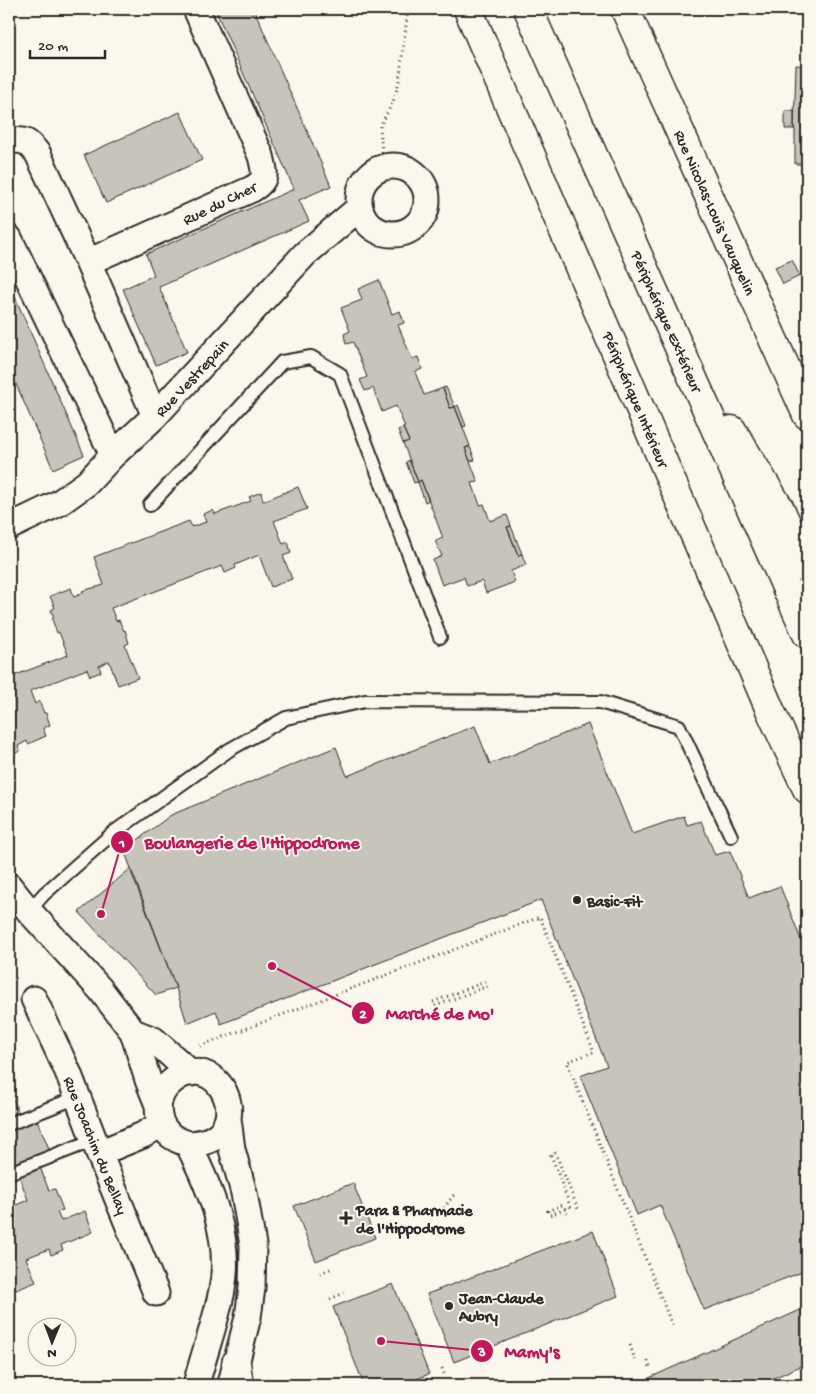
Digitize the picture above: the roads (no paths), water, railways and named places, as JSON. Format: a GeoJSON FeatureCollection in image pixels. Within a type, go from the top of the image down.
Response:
{"type":"FeatureCollection","features":[{"type":"Feature","properties":{"kind":"main road","name":"Périphérique Intérieur"},"geometry":{"type":"LineString","coordinates":[[468,9],[771,712],[807,789]]}},
{"type":"Feature","properties":{"kind":"main road","name":"Périphérique Extérieur"},"geometry":{"type":"LineString","coordinates":[[528,9],[807,634]]}},
{"type":"Feature","properties":{"kind":"main road","name":"Rue Nicolas-Louis Vauquelin"},"geometry":{"type":"LineString","coordinates":[[625,9],[807,415]]}},
{"type":"Feature","properties":{"kind":"main road"},"geometry":{"type":"LineString","coordinates":[[677,342],[780,509],[807,569]]}},
{"type":"Feature","properties":{"kind":"main road"},"geometry":{"type":"LineString","coordinates":[[771,712],[807,809]]}},
{"type":"Feature","properties":{"kind":"street","name":"Rue du Cher"},"geometry":{"type":"LineString","coordinates":[[88,262],[252,190],[264,178],[265,170],[261,156],[196,9]]}},
{"type":"Feature","properties":{"kind":"street"},"geometry":{"type":"LineString","coordinates":[[9,141],[20,139],[30,144],[38,154],[88,262],[155,416]]}},
{"type":"Feature","properties":{"kind":"street"},"geometry":{"type":"LineString","coordinates":[[396,165],[407,168],[422,180],[427,195],[427,208],[424,217],[417,225],[405,233],[390,235],[379,232],[363,218],[359,208],[360,190],[366,178],[372,172],[383,167],[396,165]]}},
{"type":"Feature","properties":{"kind":"street","name":"Rue Vestrepain"},"geometry":{"type":"LineString","coordinates":[[9,527],[59,503],[87,483],[113,454],[155,416],[305,254],[359,208]]}},
{"type":"Feature","properties":{"kind":"street"},"geometry":{"type":"LineString","coordinates":[[9,238],[113,454]]}},
{"type":"Feature","properties":{"kind":"street"},"geometry":{"type":"LineString","coordinates":[[9,886],[29,912],[100,989],[133,1032],[168,1134],[188,1144],[201,1143],[213,1139],[222,1130],[228,1119]]}},
{"type":"Feature","properties":{"kind":"street","name":"Rue Joachim du Bellay"},"geometry":{"type":"LineString","coordinates":[[34,999],[68,1072],[156,1293]]}},
{"type":"Feature","properties":{"kind":"street"},"geometry":{"type":"LineString","coordinates":[[133,1032],[154,1040],[192,1061],[202,1074],[212,1078],[221,1085],[226,1094],[229,1106],[228,1119],[232,1149],[244,1193],[254,1245],[252,1288],[248,1317],[235,1378]]}},
{"type":"Feature","properties":{"kind":"street"},"geometry":{"type":"LineString","coordinates":[[97,1147],[143,1135],[160,1114],[163,1089],[192,1061]]}},
{"type":"Feature","properties":{"kind":"street"},"geometry":{"type":"LineString","coordinates":[[188,1144],[204,1175],[219,1217],[224,1264],[223,1288],[196,1385]]}},
{"type":"Feature","properties":{"kind":"lane"},"geometry":{"type":"LineString","coordinates":[[150,505],[282,362],[311,357],[340,374],[440,637]]}},
{"type":"Feature","properties":{"kind":"lane"},"geometry":{"type":"LineString","coordinates":[[29,912],[50,888],[113,832],[229,750],[286,718],[365,701],[600,702],[679,726],[731,836]]}},
{"type":"Feature","properties":{"kind":"lane"},"geometry":{"type":"LineString","coordinates":[[9,1124],[78,1097]]}},
{"type":"Feature","properties":{"kind":"lane"},"geometry":{"type":"LineString","coordinates":[[9,1173],[97,1147]]}},
{"type":"Feature","properties":{"kind":"place","name":"Basic-Fit"},"geometry":{"type":"Point","coordinates":[577,900]}},
{"type":"Feature","properties":{"kind":"place","name":"Boulangerie de l'Hippodrome"},"geometry":{"type":"Point","coordinates":[101,914]}},
{"type":"Feature","properties":{"kind":"place","name":"Marché de Mo'"},"geometry":{"type":"Point","coordinates":[272,966]}},
{"type":"Feature","properties":{"kind":"place","name":"Para & Pharmacie de l'Hippodrome"},"geometry":{"type":"Point","coordinates":[346,1218]}},
{"type":"Feature","properties":{"kind":"place","name":"Jean-Claude Aubry"},"geometry":{"type":"Point","coordinates":[449,1306]}},
{"type":"Feature","properties":{"kind":"place","name":"Mamy's"},"geometry":{"type":"Point","coordinates":[381,1341]}}]}
